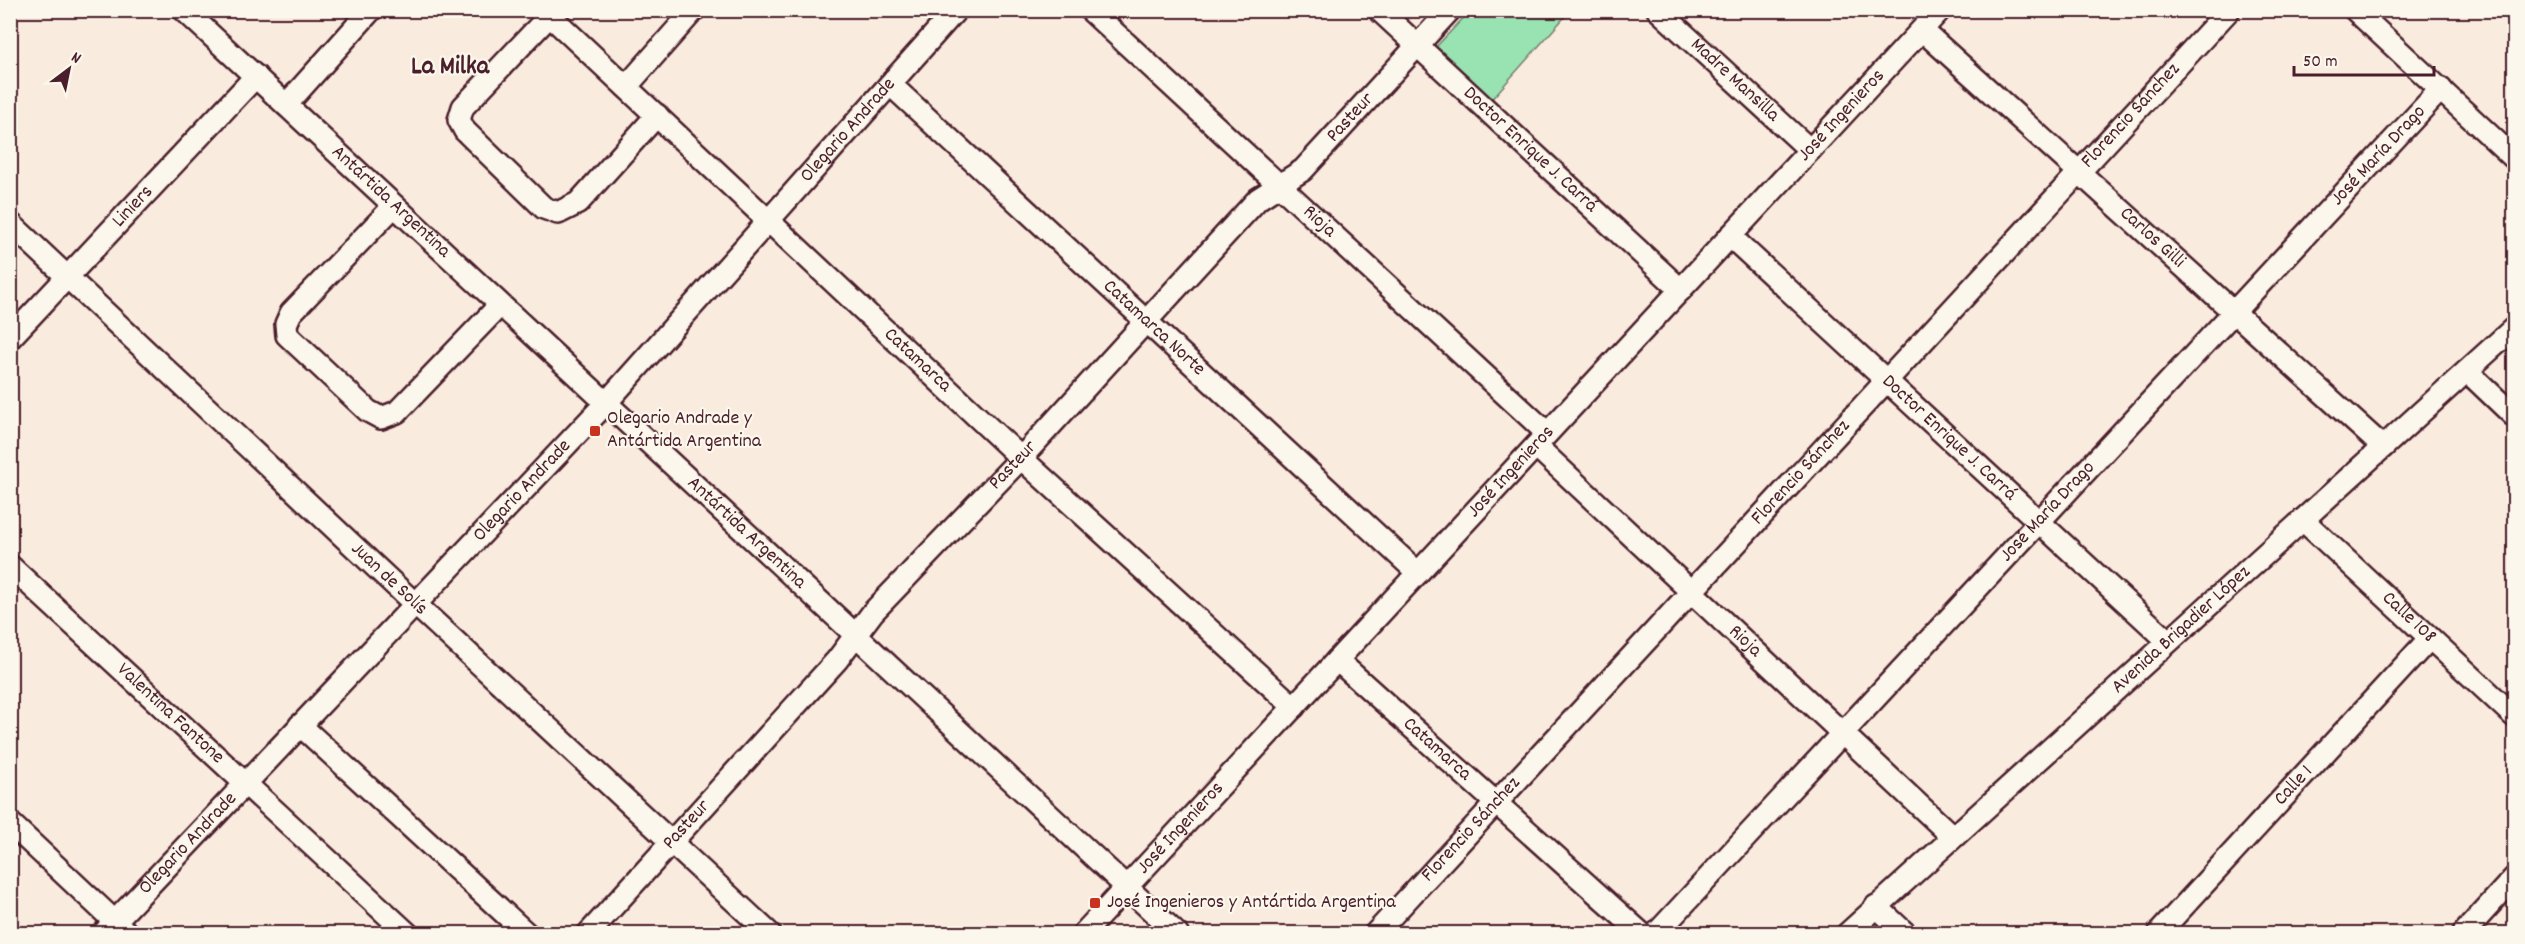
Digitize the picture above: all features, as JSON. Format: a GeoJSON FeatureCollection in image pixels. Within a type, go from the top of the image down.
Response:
{"type":"FeatureCollection","features":[{"type":"Feature","properties":{"kind":"street","name":"Antártida Argentina"},"geometry":{"type":"LineString","coordinates":[[184,10],[1177,933]]}},
{"type":"Feature","properties":{"kind":"street"},"geometry":{"type":"LineString","coordinates":[[286,105],[370,10]]}},
{"type":"Feature","properties":{"kind":"street"},"geometry":{"type":"LineString","coordinates":[[626,87],[694,10]]}},
{"type":"Feature","properties":{"kind":"street","name":"Olegario Andrade"},"geometry":{"type":"LineString","coordinates":[[115,929],[244,783],[606,403],[956,10]]}},
{"type":"Feature","properties":{"kind":"street","name":"Rioja"},"geometry":{"type":"LineString","coordinates":[[1090,10],[1279,186],[1542,440],[1692,591],[1953,837]]}},
{"type":"Feature","properties":{"kind":"street","name":"Doctor Enrique J. Carrá"},"geometry":{"type":"LineString","coordinates":[[1379,10],[1681,290]]}},
{"type":"Feature","properties":{"kind":"street","name":"Pasteur"},"geometry":{"type":"LineString","coordinates":[[588,933],[837,660],[873,612],[1021,458],[1258,199],[1303,170],[1450,10]]}},
{"type":"Feature","properties":{"kind":"street","name":"Madre Mansilla"},"geometry":{"type":"LineString","coordinates":[[1658,10],[1810,150]]}},
{"type":"Feature","properties":{"kind":"street","name":"Florencio Sánchez"},"geometry":{"type":"LineString","coordinates":[[1375,933],[2229,10]]}},
{"type":"Feature","properties":{"kind":"street"},"geometry":{"type":"LineString","coordinates":[[2355,10],[2514,158]]}},
{"type":"Feature","properties":{"kind":"street","name":"José Ingenieros"},"geometry":{"type":"LineString","coordinates":[[1083,933],[1940,11]]}},
{"type":"Feature","properties":{"kind":"street"},"geometry":{"type":"LineString","coordinates":[[547,13],[463,107],[459,120],[465,131],[544,208],[558,213],[578,203],[657,115]]}},
{"type":"Feature","properties":{"kind":"street","name":"Catamarca"},"geometry":{"type":"LineString","coordinates":[[547,13],[1021,458],[1294,706]]}},
{"type":"Feature","properties":{"kind":"street","name":"Carlos Gilli"},"geometry":{"type":"LineString","coordinates":[[1922,30],[2382,447]]}},
{"type":"Feature","properties":{"kind":"street","name":"Liniers"},"geometry":{"type":"LineString","coordinates":[[10,338],[256,76]]}},
{"type":"Feature","properties":{"kind":"street","name":"Catamarca Norte"},"geometry":{"type":"LineString","coordinates":[[891,85],[1418,573]]}},
{"type":"Feature","properties":{"kind":"street","name":"José María Drago"},"geometry":{"type":"LineString","coordinates":[[1656,933],[2441,89]]}},
{"type":"Feature","properties":{"kind":"street"},"geometry":{"type":"LineString","coordinates":[[393,206],[291,313],[286,324],[287,335],[368,411],[381,418],[397,412],[500,305]]}},
{"type":"Feature","properties":{"kind":"street","name":"Juan de Solís"},"geometry":{"type":"LineString","coordinates":[[10,223],[414,604],[770,933]]}},
{"type":"Feature","properties":{"kind":"street","name":"Doctor Enrique J. Carrá"},"geometry":{"type":"LineString","coordinates":[[1730,236],[2167,640]]}},
{"type":"Feature","properties":{"kind":"street","name":"Avenida Brigadier López"},"geometry":{"type":"LineString","coordinates":[[1847,933],[2167,640],[2514,328]]}},
{"type":"Feature","properties":{"kind":"street"},"geometry":{"type":"LineString","coordinates":[[2467,371],[2514,416]]}},
{"type":"Feature","properties":{"kind":"street","name":"Calle 108"},"geometry":{"type":"LineString","coordinates":[[2303,520],[2514,716]]}},
{"type":"Feature","properties":{"kind":"street","name":"Valentina Fantone"},"geometry":{"type":"LineString","coordinates":[[10,566],[408,933]]}},
{"type":"Feature","properties":{"kind":"street","name":"Calle 1"},"geometry":{"type":"LineString","coordinates":[[2158,933],[2430,638]]}},
{"type":"Feature","properties":{"kind":"street","name":"Catamarca"},"geometry":{"type":"LineString","coordinates":[[1337,660],[1642,933]]}},
{"type":"Feature","properties":{"kind":"street"},"geometry":{"type":"LineString","coordinates":[[300,725],[526,933]]}},
{"type":"Feature","properties":{"kind":"street"},"geometry":{"type":"LineString","coordinates":[[10,823],[115,929]]}},
{"type":"Feature","properties":{"kind":"street"},"geometry":{"type":"LineString","coordinates":[[2463,933],[2514,878]]}},
{"type":"Feature","properties":{"kind":"street"},"geometry":{"type":"LineString","coordinates":[[1876,906],[1906,933]]}},
{"type":"Feature","properties":{"kind":"green space"},"geometry":{"type":"Polygon","coordinates":[[[1470,11],[1570,11],[1490,101],[1435,48],[1470,11]]]}},
{"type":"Feature","properties":{"kind":"place","name":"Olegario Andrade y Antártida Argentina"},"geometry":{"type":"Point","coordinates":[595,431]}},
{"type":"Feature","properties":{"kind":"place","name":"José Ingenieros y Antártida Argentina"},"geometry":{"type":"Point","coordinates":[1095,903]}},
{"type":"Feature","properties":{"kind":"district","name":"La Milka"},"geometry":{"type":"Point","coordinates":[450,67]}}]}
